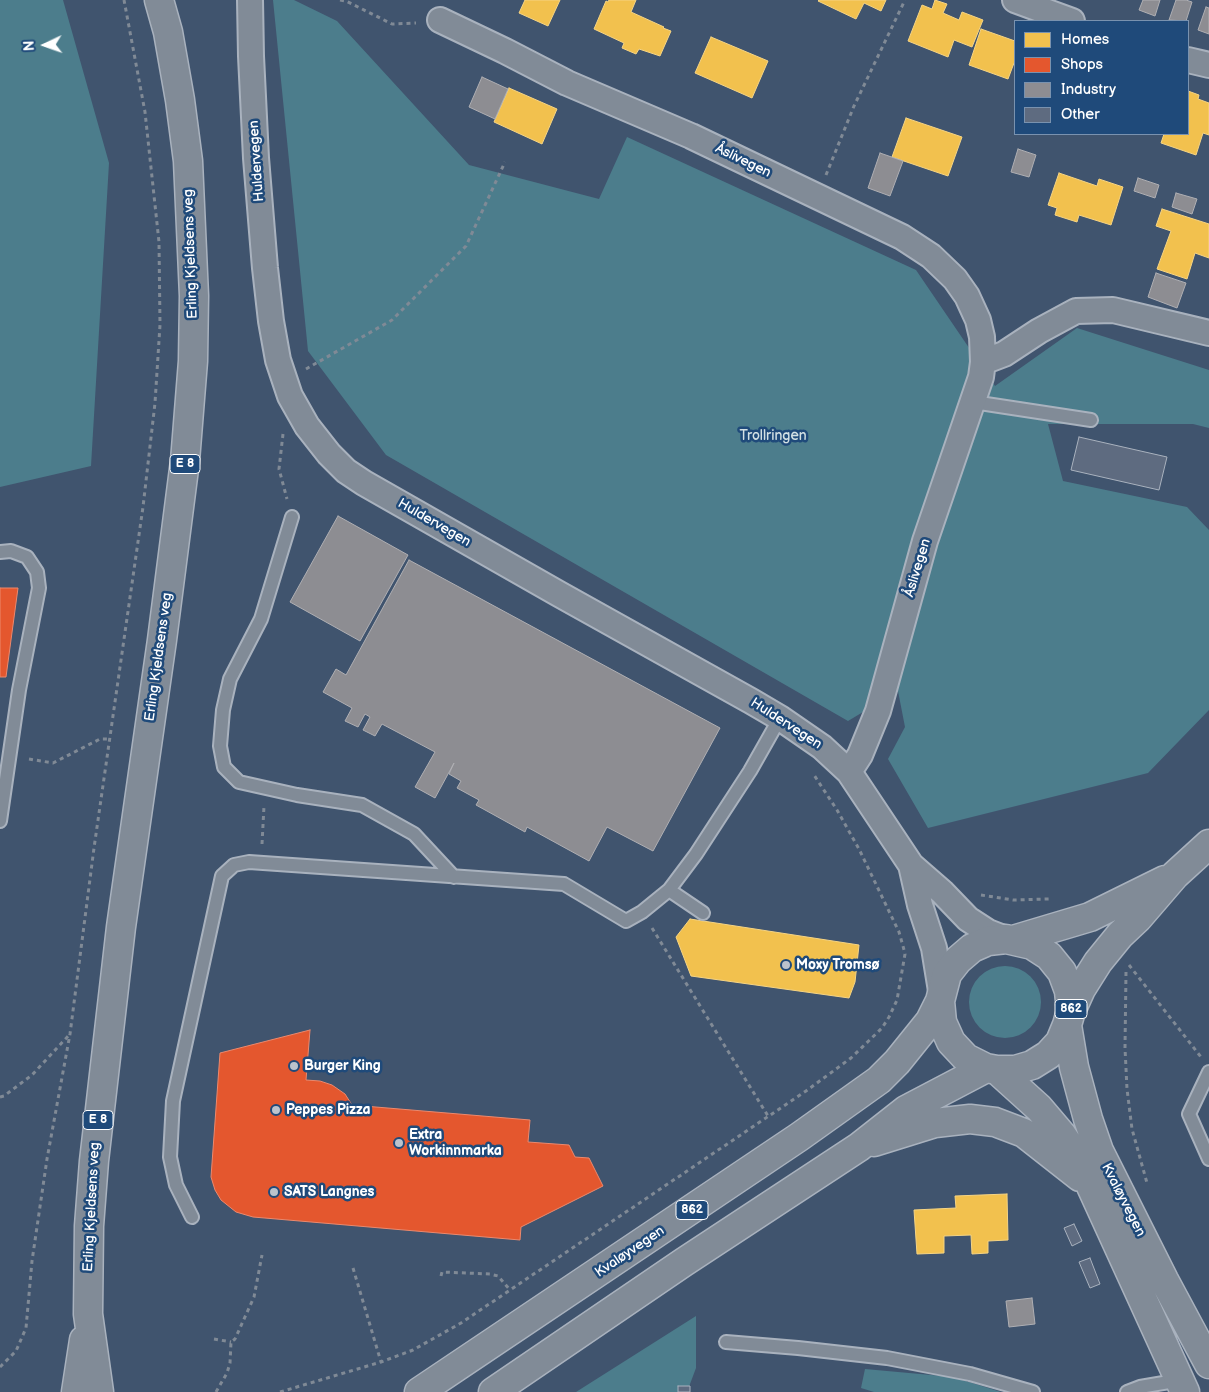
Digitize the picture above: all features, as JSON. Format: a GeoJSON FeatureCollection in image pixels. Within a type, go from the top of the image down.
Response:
{"type":"FeatureCollection","features":[{"type":"Feature","properties":{"kind":"main road","name":"Erling Kjeldsens veg"},"geometry":{"type":"LineString","coordinates":[[99,1392],[88,1314],[88,1266],[94,1161],[110,1011],[185,461],[193,361],[194,296],[188,161],[168,32],[159,0]]}},
{"type":"Feature","properties":{"kind":"main road","name":"862"},"geometry":{"type":"LineString","coordinates":[[1175,875],[1090,917],[1060,927],[1010,940],[988,942],[972,948],[958,960],[948,974],[941,996],[942,1022],[952,1042],[966,1058],[991,1069],[1015,1070],[1032,1065],[1048,1055],[1060,1042],[1081,989],[1098,962],[1175,875],[1209,844]]}},
{"type":"Feature","properties":{"kind":"main road","name":"862"},"geometry":{"type":"LineString","coordinates":[[1010,940],[1032,945],[1049,956],[1058,966],[1069,990],[1069,1018]]}},
{"type":"Feature","properties":{"kind":"main road","name":"Kvaløyvegen"},"geometry":{"type":"LineString","coordinates":[[419,1392],[758,1165],[879,1080],[897,1062],[925,1028],[941,996]]}},
{"type":"Feature","properties":{"kind":"main road","name":"Kvaløyvegen"},"geometry":{"type":"LineString","coordinates":[[1069,1018],[1074,1067],[1099,1151],[1155,1264],[1209,1364]]}},
{"type":"Feature","properties":{"kind":"main road","name":"862"},"geometry":{"type":"LineString","coordinates":[[493,1392],[684,1262],[859,1147],[906,1110],[991,1069]]}},
{"type":"Feature","properties":{"kind":"main road","name":"Kvaløyvegen"},"geometry":{"type":"LineString","coordinates":[[991,1069],[1038,1108],[1062,1135],[1079,1160],[1183,1386]]}},
{"type":"Feature","properties":{"kind":"main road","name":"862"},"geometry":{"type":"LineString","coordinates":[[859,1147],[935,1123],[970,1119],[995,1122],[1024,1133],[1094,1190]]}},
{"type":"Feature","properties":{"kind":"main road","name":"E 8"},"geometry":{"type":"LineString","coordinates":[[88,1266],[117,1392]]}},
{"type":"Feature","properties":{"kind":"main road","name":"Erling Kjeldsens veg"},"geometry":{"type":"LineString","coordinates":[[76,1392],[88,1314]]}},
{"type":"Feature","properties":{"kind":"street","name":"Huldervegen"},"geometry":{"type":"LineString","coordinates":[[250,0],[253,103],[265,268],[278,360],[287,388],[307,426],[329,454],[346,471],[364,483],[780,718],[822,747],[849,772],[911,865],[942,892],[968,919],[988,932],[1010,940]]}},
{"type":"Feature","properties":{"kind":"street"},"geometry":{"type":"LineString","coordinates":[[1016,0],[1069,20]]}},
{"type":"Feature","properties":{"kind":"street","name":"Åslivegen"},"geometry":{"type":"LineString","coordinates":[[440,20],[505,51],[567,84],[691,136],[902,237],[931,256],[955,279],[967,296],[978,320],[982,337],[983,362],[981,377],[925,541],[878,711],[860,755],[849,772]]}},
{"type":"Feature","properties":{"kind":"street"},"geometry":{"type":"LineString","coordinates":[[1189,60],[1209,65]]}},
{"type":"Feature","properties":{"kind":"street"},"geometry":{"type":"LineString","coordinates":[[983,362],[1004,354],[1039,331],[1076,311],[1113,310],[1209,333]]}},
{"type":"Feature","properties":{"kind":"street","name":"Huldervegen"},"geometry":{"type":"LineString","coordinates":[[911,865],[920,905],[934,948],[941,996]]}},
{"type":"Feature","properties":{"kind":"lane"},"geometry":{"type":"LineString","coordinates":[[973,402],[1091,420]]}},
{"type":"Feature","properties":{"kind":"lane"},"geometry":{"type":"LineString","coordinates":[[292,517],[261,618],[230,679],[223,710],[220,746],[224,767],[239,782],[362,805],[414,834],[454,877]]}},
{"type":"Feature","properties":{"kind":"lane"},"geometry":{"type":"LineString","coordinates":[[0,552],[11,551],[27,557],[37,572],[40,588],[19,690],[0,821]]}},
{"type":"Feature","properties":{"kind":"lane"},"geometry":{"type":"LineString","coordinates":[[192,1217],[176,1184],[170,1158],[173,1101],[222,876],[234,865],[261,862],[564,884],[626,921],[642,912],[669,890],[696,854],[750,771],[780,718]]}},
{"type":"Feature","properties":{"kind":"lane"},"geometry":{"type":"LineString","coordinates":[[669,890],[703,913]]}},
{"type":"Feature","properties":{"kind":"lane"},"geometry":{"type":"LineString","coordinates":[[1209,1072],[1189,1114],[1209,1159]]}},
{"type":"Feature","properties":{"kind":"lane"},"geometry":{"type":"LineString","coordinates":[[726,1342],[888,1358],[970,1374],[1033,1392]]}},
{"type":"Feature","properties":{"kind":"lane","name":"Kvaløyvegen"},"geometry":{"type":"LineString","coordinates":[[1127,1392],[1140,1387],[1183,1386]]}},
{"type":"Feature","properties":{"kind":"path"},"geometry":{"type":"LineString","coordinates":[[0,1367],[16,1351],[26,1328],[32,1261],[47,1158],[70,1034],[76,976],[143,507],[155,403],[160,325],[159,242],[151,155],[138,68],[124,0]]}},
{"type":"Feature","properties":{"kind":"path"},"geometry":{"type":"LineString","coordinates":[[340,0],[346,1],[392,24],[414,24],[440,20]]}},
{"type":"Feature","properties":{"kind":"path"},"geometry":{"type":"LineString","coordinates":[[817,196],[854,106],[905,0]]}},
{"type":"Feature","properties":{"kind":"path"},"geometry":{"type":"LineString","coordinates":[[292,517],[279,469],[287,388],[308,368],[392,320],[466,246],[505,162]]}},
{"type":"Feature","properties":{"kind":"path"},"geometry":{"type":"LineString","coordinates":[[10,756],[52,763],[100,739],[110,739]]}},
{"type":"Feature","properties":{"kind":"path"},"geometry":{"type":"LineString","coordinates":[[280,1392],[381,1362],[413,1350],[433,1339],[510,1290],[806,1091],[851,1058],[882,1028],[894,1008],[900,987],[905,954],[899,932],[849,830],[814,776],[814,768],[822,747]]}},
{"type":"Feature","properties":{"kind":"path"},"geometry":{"type":"LineString","coordinates":[[261,862],[265,788]]}},
{"type":"Feature","properties":{"kind":"path"},"geometry":{"type":"LineString","coordinates":[[974,894],[1013,900],[1057,899]]}},
{"type":"Feature","properties":{"kind":"path"},"geometry":{"type":"LineString","coordinates":[[642,912],[768,1116]]}},
{"type":"Feature","properties":{"kind":"path"},"geometry":{"type":"LineString","coordinates":[[1149,1186],[1132,1129],[1127,1089],[1125,1048],[1126,962],[1203,1060]]}},
{"type":"Feature","properties":{"kind":"path"},"geometry":{"type":"LineString","coordinates":[[0,1097],[32,1075],[70,1034]]}},
{"type":"Feature","properties":{"kind":"path"},"geometry":{"type":"LineString","coordinates":[[216,1392],[227,1373],[230,1363],[231,1342],[235,1339],[254,1298],[262,1255]]}},
{"type":"Feature","properties":{"kind":"path"},"geometry":{"type":"LineString","coordinates":[[354,1268],[381,1362]]}},
{"type":"Feature","properties":{"kind":"path"},"geometry":{"type":"LineString","coordinates":[[441,1276],[442,1272],[490,1274],[498,1276],[510,1290]]}},
{"type":"Feature","properties":{"kind":"path"},"geometry":{"type":"LineString","coordinates":[[214,1339],[231,1342]]}},
{"type":"Feature","properties":{"kind":"green space"},"geometry":{"type":"Polygon","coordinates":[[[0,0],[63,0],[109,163],[91,466],[0,487],[0,0]]]}},
{"type":"Feature","properties":{"kind":"green space","name":"Trollringen"},"geometry":{"type":"Polygon","coordinates":[[[273,0],[294,0],[337,21],[469,165],[599,199],[627,137],[916,270],[995,386],[1077,328],[1209,370],[1209,428],[1193,424],[1048,424],[1063,481],[1187,507],[1209,530],[1209,710],[1148,773],[928,828],[888,759],[905,727],[898,691],[848,721],[386,455],[308,351],[273,0]]]}},
{"type":"Feature","properties":{"kind":"green space"},"geometry":{"type":"Polygon","coordinates":[[[998,966],[1012,966],[1031,976],[1041,995],[1041,1009],[1031,1028],[1012,1038],[998,1038],[979,1028],[969,1009],[969,995],[979,976],[998,966]]]}},
{"type":"Feature","properties":{"kind":"green space"},"geometry":{"type":"Polygon","coordinates":[[[696,1316],[696,1368],[687,1392],[576,1392],[696,1316]]]}},
{"type":"Feature","properties":{"kind":"green space"},"geometry":{"type":"Polygon","coordinates":[[[865,1369],[953,1377],[1001,1392],[874,1392],[861,1388],[865,1369]]]}},
{"type":"Feature","properties":{"kind":"building: Homes"},"geometry":{"type":"Polygon","coordinates":[[[525,0],[560,0],[548,26],[519,13],[525,0]]]}},
{"type":"Feature","properties":{"kind":"building: Homes"},"geometry":{"type":"Polygon","coordinates":[[[609,0],[636,0],[631,12],[671,31],[660,56],[639,49],[636,54],[622,48],[624,43],[594,29],[606,1],[608,2],[609,0]]]}},
{"type":"Feature","properties":{"kind":"building: Homes"},"geometry":{"type":"Polygon","coordinates":[[[819,0],[886,0],[881,11],[864,3],[856,19],[819,0]]]}},
{"type":"Feature","properties":{"kind":"building: Homes"},"geometry":{"type":"Polygon","coordinates":[[[935,0],[947,4],[943,13],[959,20],[962,12],[983,20],[972,47],[954,40],[948,57],[908,41],[922,5],[932,9],[935,0]]]}},
{"type":"Feature","properties":{"kind":"building: Homes"},"geometry":{"type":"Polygon","coordinates":[[[981,29],[1014,41],[1014,63],[1008,79],[969,65],[981,29]]]}},
{"type":"Feature","properties":{"kind":"building: Homes"},"geometry":{"type":"Polygon","coordinates":[[[711,37],[768,61],[752,98],[695,73],[711,37]]]}},
{"type":"Feature","properties":{"kind":"building: Homes"},"geometry":{"type":"Polygon","coordinates":[[[509,88],[557,109],[542,144],[494,122],[509,88]]]}},
{"type":"Feature","properties":{"kind":"building: Homes"},"geometry":{"type":"Polygon","coordinates":[[[1189,91],[1199,95],[1198,99],[1209,103],[1209,135],[1203,133],[1196,155],[1161,143],[1164,135],[1189,135],[1189,91]]]}},
{"type":"Feature","properties":{"kind":"building: Homes"},"geometry":{"type":"Polygon","coordinates":[[[906,118],[962,137],[948,176],[892,157],[906,118]]]}},
{"type":"Feature","properties":{"kind":"building: Homes"},"geometry":{"type":"Polygon","coordinates":[[[1059,173],[1097,186],[1099,179],[1123,187],[1111,225],[1079,215],[1077,222],[1055,215],[1057,208],[1048,205],[1059,173]]]}},
{"type":"Feature","properties":{"kind":"building: Homes"},"geometry":{"type":"Polygon","coordinates":[[[1162,209],[1209,224],[1209,258],[1195,253],[1187,279],[1157,269],[1171,231],[1156,226],[1162,209]]]}},
{"type":"Feature","properties":{"kind":"building: Homes"},"geometry":{"type":"Polygon","coordinates":[[[690,919],[859,945],[855,982],[849,998],[691,976],[676,937],[690,919]]]}},
{"type":"Feature","properties":{"kind":"building: Homes"},"geometry":{"type":"Polygon","coordinates":[[[1007,1194],[1008,1240],[988,1241],[988,1253],[972,1254],[971,1235],[944,1236],[944,1253],[917,1254],[914,1210],[956,1208],[955,1196],[1007,1194]]]}},
{"type":"Feature","properties":{"kind":"building: Shops"},"geometry":{"type":"Polygon","coordinates":[[[0,588],[18,588],[6,677],[0,677],[0,588]]]}},
{"type":"Feature","properties":{"kind":"building: Shops"},"geometry":{"type":"Polygon","coordinates":[[[310,1030],[306,1080],[320,1081],[332,1085],[345,1094],[352,1105],[530,1120],[528,1142],[569,1145],[575,1157],[589,1158],[603,1186],[521,1227],[520,1240],[253,1217],[236,1212],[221,1200],[215,1190],[211,1177],[220,1053],[310,1030]]]}},
{"type":"Feature","properties":{"kind":"building: Industry"},"geometry":{"type":"Polygon","coordinates":[[[1143,0],[1160,0],[1155,16],[1139,10],[1143,0]]]}},
{"type":"Feature","properties":{"kind":"building: Industry"},"geometry":{"type":"Polygon","coordinates":[[[1176,0],[1192,2],[1186,20],[1169,20],[1176,0]]]}},
{"type":"Feature","properties":{"kind":"building: Industry"},"geometry":{"type":"Polygon","coordinates":[[[1206,7],[1209,8],[1209,34],[1198,30],[1206,7]]]}},
{"type":"Feature","properties":{"kind":"building: Industry"},"geometry":{"type":"Polygon","coordinates":[[[482,77],[508,89],[495,119],[469,107],[482,77]]]}},
{"type":"Feature","properties":{"kind":"building: Industry"},"geometry":{"type":"Polygon","coordinates":[[[1018,149],[1036,155],[1029,177],[1011,172],[1018,149]]]}},
{"type":"Feature","properties":{"kind":"building: Industry"},"geometry":{"type":"Polygon","coordinates":[[[880,153],[903,161],[890,196],[868,188],[880,153]]]}},
{"type":"Feature","properties":{"kind":"building: Industry"},"geometry":{"type":"Polygon","coordinates":[[[1138,178],[1159,185],[1155,198],[1134,191],[1138,178]]]}},
{"type":"Feature","properties":{"kind":"building: Industry"},"geometry":{"type":"Polygon","coordinates":[[[1176,193],[1197,199],[1192,214],[1172,207],[1176,193]]]}},
{"type":"Feature","properties":{"kind":"building: Industry"},"geometry":{"type":"Polygon","coordinates":[[[1156,273],[1186,283],[1177,308],[1148,297],[1156,273]]]}},
{"type":"Feature","properties":{"kind":"building: Industry"},"geometry":{"type":"Polygon","coordinates":[[[338,516],[408,555],[360,641],[290,602],[338,516]]]}},
{"type":"Feature","properties":{"kind":"building: Industry"},"geometry":{"type":"Polygon","coordinates":[[[409,560],[720,728],[653,851],[607,827],[589,861],[527,827],[525,832],[476,805],[479,800],[457,788],[461,781],[449,774],[454,763],[435,798],[415,787],[435,752],[382,724],[375,736],[363,730],[370,717],[365,714],[358,727],[345,721],[352,708],[323,692],[336,669],[346,675],[409,560]]]}},
{"type":"Feature","properties":{"kind":"building: Industry"},"geometry":{"type":"Polygon","coordinates":[[[1032,1298],[1035,1324],[1009,1327],[1006,1301],[1032,1298]]]}},
{"type":"Feature","properties":{"kind":"building: Other"},"geometry":{"type":"Polygon","coordinates":[[[1079,437],[1167,457],[1159,490],[1071,470],[1079,437]]]}},
{"type":"Feature","properties":{"kind":"building: Other"},"geometry":{"type":"Polygon","coordinates":[[[1074,1224],[1082,1241],[1072,1246],[1064,1228],[1074,1224]]]}},
{"type":"Feature","properties":{"kind":"building: Other"},"geometry":{"type":"Polygon","coordinates":[[[1090,1258],[1100,1284],[1090,1288],[1079,1262],[1090,1258]]]}},
{"type":"Feature","properties":{"kind":"building: Other"},"geometry":{"type":"Polygon","coordinates":[[[678,1386],[690,1386],[690,1392],[678,1392],[678,1386]]]}},
{"type":"Feature","properties":{"kind":"place","name":"Moxy Tromsø"},"geometry":{"type":"Point","coordinates":[786,965]}},
{"type":"Feature","properties":{"kind":"place","name":"Burger King"},"geometry":{"type":"Point","coordinates":[294,1066]}},
{"type":"Feature","properties":{"kind":"place","name":"Peppes Pizza"},"geometry":{"type":"Point","coordinates":[276,1110]}},
{"type":"Feature","properties":{"kind":"place","name":"Extra Workinnmarka"},"geometry":{"type":"Point","coordinates":[399,1143]}},
{"type":"Feature","properties":{"kind":"place","name":"SATS Langnes"},"geometry":{"type":"Point","coordinates":[274,1192]}}]}
